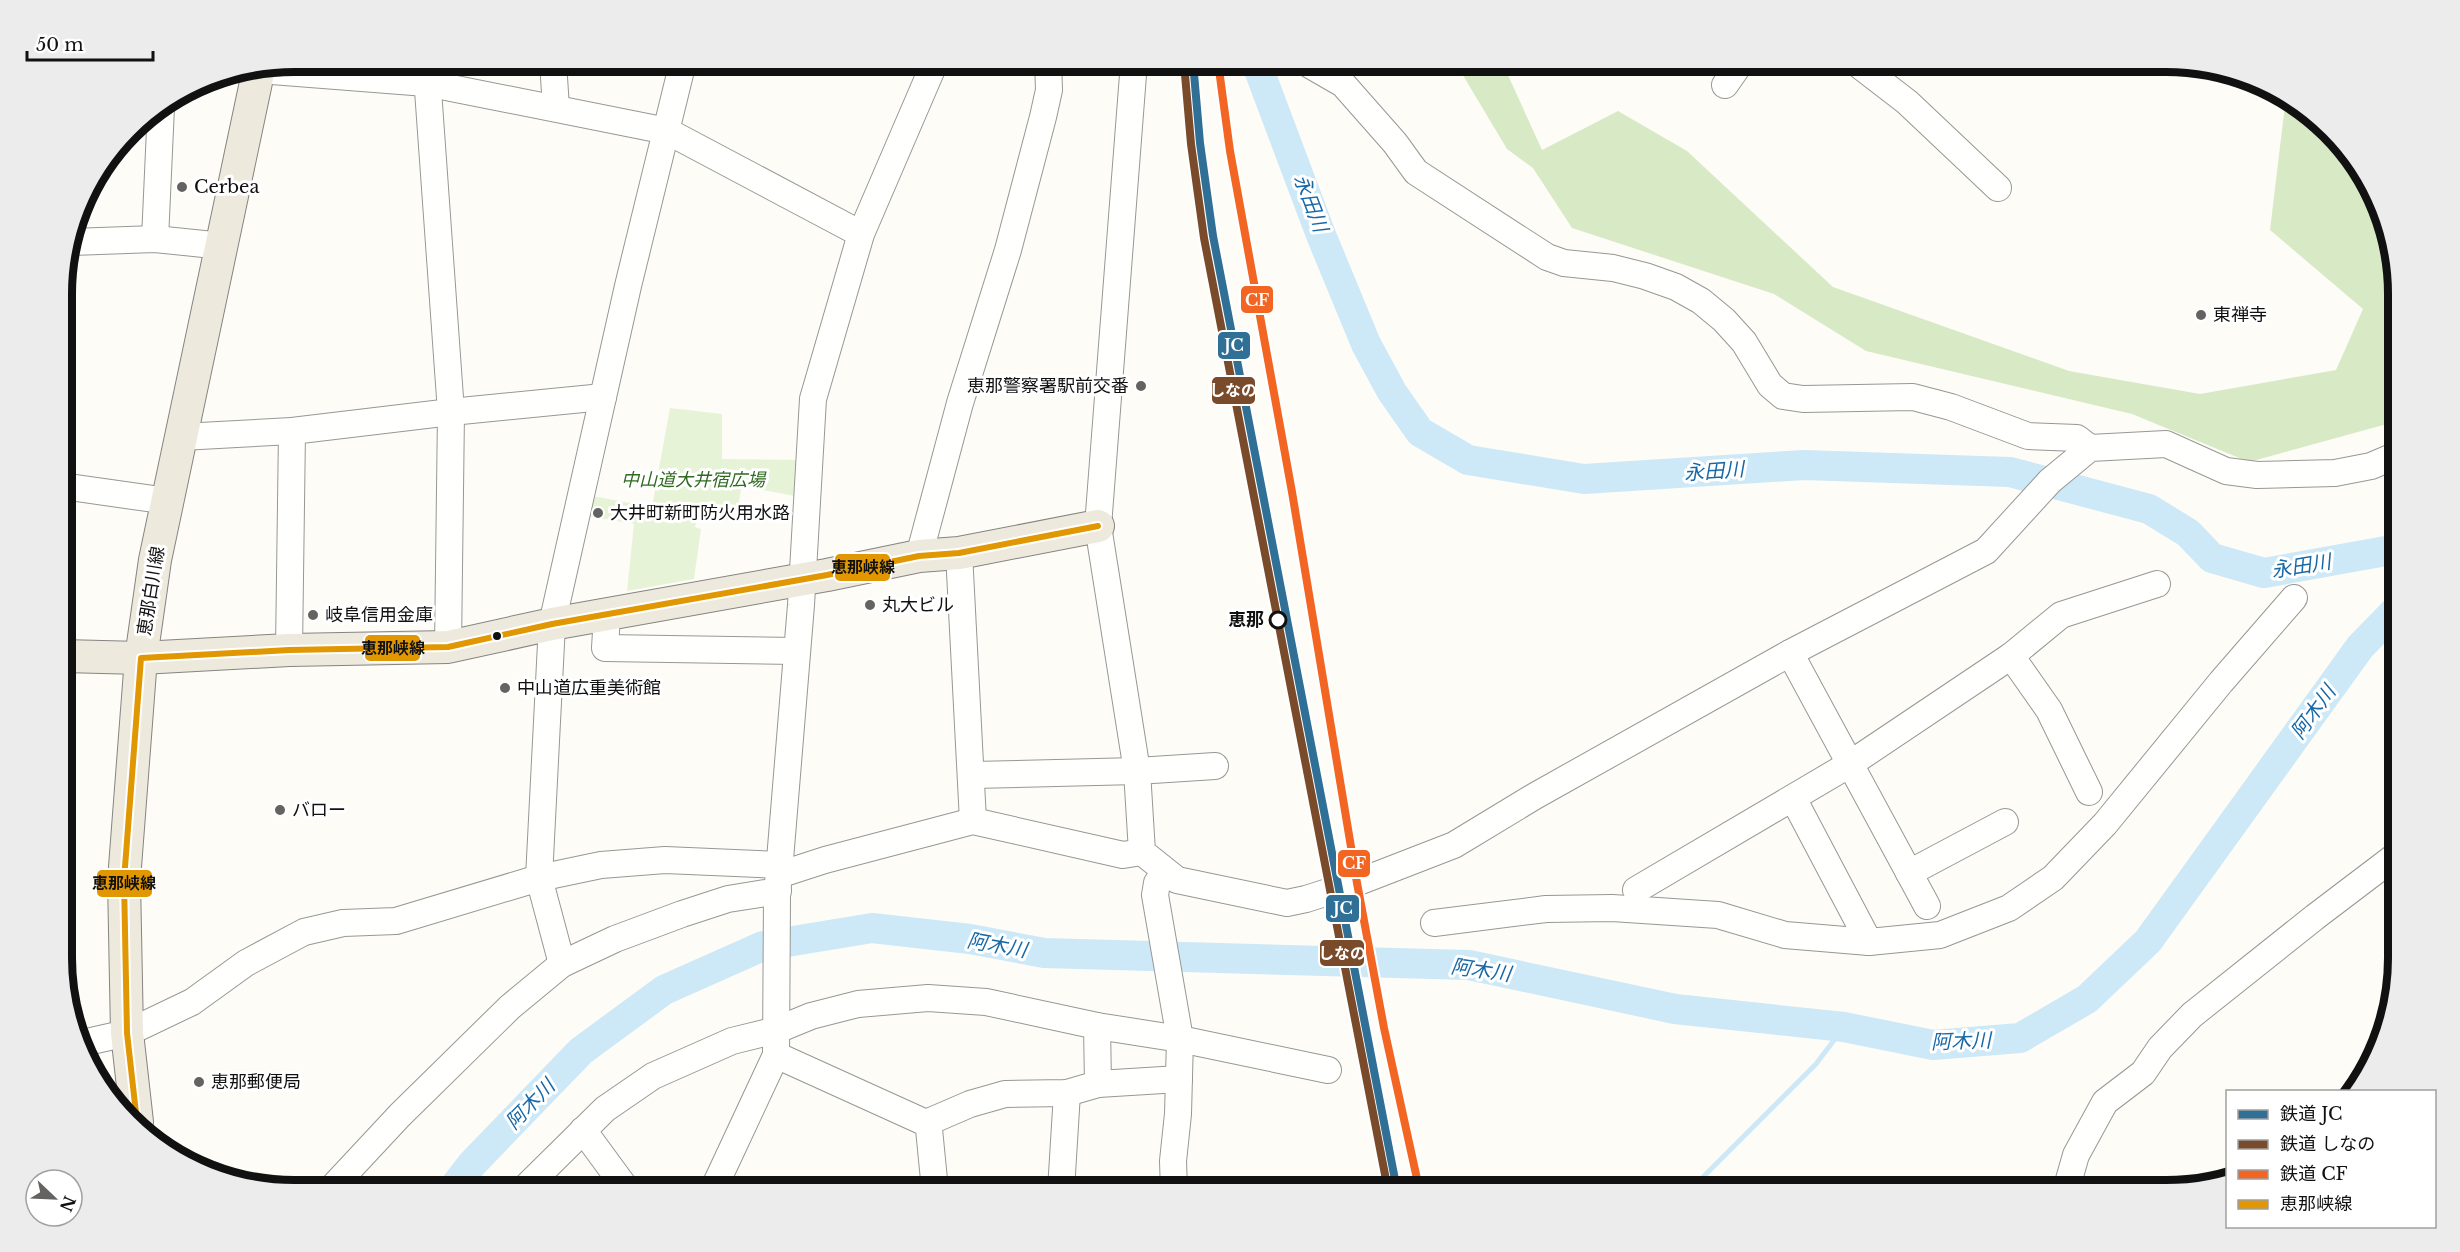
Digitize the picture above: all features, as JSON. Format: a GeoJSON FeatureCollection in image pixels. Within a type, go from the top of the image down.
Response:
{"type":"FeatureCollection","features":[{"type":"Feature","properties":{"kind":"main road","name":"恵那白川線"},"geometry":{"type":"LineString","coordinates":[[136,1114],[127,1033],[124,880],[141,658],[155,560],[258,75]]}},
{"type":"Feature","properties":{"kind":"main road"},"geometry":{"type":"LineString","coordinates":[[72,656],[141,658],[288,650],[448,647],[552,624],[919,556],[959,553],[1098,526]]}},
{"type":"Feature","properties":{"kind":"street"},"geometry":{"type":"LineString","coordinates":[[448,647],[451,412],[426,72],[556,108],[667,131],[861,234]]}},
{"type":"Feature","properties":{"kind":"street"},"geometry":{"type":"LineString","coordinates":[[554,72],[556,108]]}},
{"type":"Feature","properties":{"kind":"street"},"geometry":{"type":"LineString","coordinates":[[562,964],[539,878],[552,624],[603,397],[681,72]]}},
{"type":"Feature","properties":{"kind":"street"},"geometry":{"type":"LineString","coordinates":[[718,1180],[776,1055],[778,893],[803,579],[813,399],[861,234],[930,72]]}},
{"type":"Feature","properties":{"kind":"street"},"geometry":{"type":"LineString","coordinates":[[919,556],[960,403],[1008,250],[1049,90],[1048,72]]}},
{"type":"Feature","properties":{"kind":"street"},"geometry":{"type":"LineString","coordinates":[[1133,72],[1098,526],[1137,771],[1142,852],[1177,880],[1287,903],[1306,899],[1381,873],[1454,845],[1535,796],[1790,653],[1986,551],[2023,509],[2081,455],[2166,444],[2226,471],[2257,475],[2335,473],[2371,466],[2388,459]]}},
{"type":"Feature","properties":{"kind":"street"},"geometry":{"type":"LineString","coordinates":[[1322,72],[1342,84],[1395,143],[1416,172],[1547,258],[1564,263],[1613,268],[1645,276],[1676,287],[1701,301],[1724,320],[1744,342],[1770,385],[1783,396],[1803,399],[1913,397],[1951,407],[2028,436],[2077,438],[2081,455]]}},
{"type":"Feature","properties":{"kind":"street"},"geometry":{"type":"LineString","coordinates":[[1725,85],[1734,72]]}},
{"type":"Feature","properties":{"kind":"street"},"geometry":{"type":"LineString","coordinates":[[1868,72],[1907,102],[1998,188]]}},
{"type":"Feature","properties":{"kind":"street"},"geometry":{"type":"LineString","coordinates":[[155,239],[160,118]]}},
{"type":"Feature","properties":{"kind":"street"},"geometry":{"type":"LineString","coordinates":[[78,242],[155,239],[222,246]]}},
{"type":"Feature","properties":{"kind":"street"},"geometry":{"type":"LineString","coordinates":[[181,438],[292,431],[603,397]]}},
{"type":"Feature","properties":{"kind":"street"},"geometry":{"type":"LineString","coordinates":[[288,650],[292,431]]}},
{"type":"Feature","properties":{"kind":"street"},"geometry":{"type":"LineString","coordinates":[[72,487],[168,501]]}},
{"type":"Feature","properties":{"kind":"street"},"geometry":{"type":"LineString","coordinates":[[959,553],[973,821]]}},
{"type":"Feature","properties":{"kind":"street"},"geometry":{"type":"LineString","coordinates":[[1636,890],[1850,764],[2011,656],[2061,615],[2157,584]]}},
{"type":"Feature","properties":{"kind":"street"},"geometry":{"type":"LineString","coordinates":[[1434,923],[1546,909],[1612,908],[1718,915],[1785,935],[1869,942],[1940,935],[2009,908],[2053,878],[2105,824],[2294,598]]}},
{"type":"Feature","properties":{"kind":"street"},"geometry":{"type":"LineString","coordinates":[[607,615],[605,648],[797,651]]}},
{"type":"Feature","properties":{"kind":"street"},"geometry":{"type":"LineString","coordinates":[[1790,653],[1927,906]]}},
{"type":"Feature","properties":{"kind":"street"},"geometry":{"type":"LineString","coordinates":[[2011,656],[2049,710],[2089,792]]}},
{"type":"Feature","properties":{"kind":"street"},"geometry":{"type":"LineString","coordinates":[[972,775],[1137,771],[1215,766]]}},
{"type":"Feature","properties":{"kind":"street"},"geometry":{"type":"LineString","coordinates":[[1792,798],[1869,942]]}},
{"type":"Feature","properties":{"kind":"street"},"geometry":{"type":"LineString","coordinates":[[88,1042],[127,1033],[192,1002],[246,963],[304,932],[343,923],[396,921],[539,878],[601,865],[665,860],[780,865],[788,872],[973,821],[1123,855],[1142,852]]}},
{"type":"Feature","properties":{"kind":"street"},"geometry":{"type":"LineString","coordinates":[[1909,873],[2005,822]]}},
{"type":"Feature","properties":{"kind":"street"},"geometry":{"type":"LineString","coordinates":[[2069,1180],[2076,1155],[2105,1102],[2143,1073],[2160,1048],[2192,1015],[2388,862]]}},
{"type":"Feature","properties":{"kind":"street"},"geometry":{"type":"LineString","coordinates":[[1165,872],[1157,884],[1155,895],[1180,1039],[1174,1180]]}},
{"type":"Feature","properties":{"kind":"street"},"geometry":{"type":"LineString","coordinates":[[340,1180],[400,1115],[510,1007],[562,964],[615,939],[682,914],[728,899],[778,893]]}},
{"type":"Feature","properties":{"kind":"street"},"geometry":{"type":"LineString","coordinates":[[533,1180],[604,1109],[653,1076],[732,1041],[858,1004],[928,998],[986,1002],[1328,1070]]}},
{"type":"Feature","properties":{"kind":"street"},"geometry":{"type":"LineString","coordinates":[[1098,1026],[1098,1084]]}},
{"type":"Feature","properties":{"kind":"street"},"geometry":{"type":"LineString","coordinates":[[776,1055],[926,1123],[970,1104],[1005,1094],[1067,1093],[1098,1084],[1179,1079]]}},
{"type":"Feature","properties":{"kind":"street"},"geometry":{"type":"LineString","coordinates":[[1062,1180],[1067,1093]]}},
{"type":"Feature","properties":{"kind":"street"},"geometry":{"type":"LineString","coordinates":[[926,1123],[934,1180]]}},
{"type":"Feature","properties":{"kind":"street"},"geometry":{"type":"LineString","coordinates":[[583,1130],[620,1180]]}},
{"type":"Feature","properties":{"kind":"green space"},"geometry":{"type":"Polygon","coordinates":[[[1461,72],[1507,72],[1542,150],[1618,111],[1687,151],[1833,287],[2069,371],[2200,394],[2336,370],[2363,309],[2270,230],[2285,106],[2313,127],[2333,147],[2351,170],[2376,222],[2384,250],[2388,279],[2388,422],[2249,462],[2132,414],[1866,351],[1774,294],[1572,228],[1533,168],[1507,149],[1461,72]]]}},
{"type":"Feature","properties":{"kind":"green space","name":"中山道大井宿広場"},"geometry":{"type":"Polygon","coordinates":[[[670,408],[722,414],[722,459],[802,460],[800,497],[758,489],[759,480],[748,478],[746,489],[741,489],[738,508],[719,505],[715,518],[698,514],[695,527],[701,529],[694,579],[627,591],[634,524],[582,515],[587,495],[652,507],[670,408]]]}},
{"type":"Feature","properties":{"kind":"waterway","name":"永田川"},"geometry":{"type":"LineString","coordinates":[[1260,72],[1321,235],[1366,344],[1392,392],[1420,432],[1468,460],[1584,479],[1804,465],[2010,472],[2149,509],[2188,533],[2212,558],[2264,573],[2388,551]]}},
{"type":"Feature","properties":{"kind":"waterway","name":"阿木川"},"geometry":{"type":"LineString","coordinates":[[460,1180],[472,1164],[581,1051],[664,990],[763,946],[872,928],[970,939],[1044,953],[1469,965],[1675,1009],[1844,1027],[1933,1045],[2020,1038],[2087,999],[2148,941],[2360,647],[2388,618]]}},
{"type":"Feature","properties":{"kind":"waterway"},"geometry":{"type":"LineString","coordinates":[[1700,1180],[1816,1064],[1844,1027]]}},
{"type":"Feature","properties":{"kind":"rail line","name":"しなの"},"geometry":{"type":"LineString","coordinates":[[1185,72],[1191,144],[1204,238],[1386,1180]]}},
{"type":"Feature","properties":{"kind":"rail line","name":"JC"},"geometry":{"type":"LineString","coordinates":[[1194,72],[1200,143],[1213,236],[1395,1180]]}},
{"type":"Feature","properties":{"kind":"rail line","name":"CF"},"geometry":{"type":"LineString","coordinates":[[1219,72],[1230,151],[1292,492],[1357,883],[1384,1028],[1417,1180]]}},
{"type":"Feature","properties":{"kind":"transit line","name":"恵那峡線"},"geometry":{"type":"LineString","coordinates":[[136,1114],[127,1033],[124,880],[141,658],[289,650],[448,647],[552,624],[827,575],[919,556],[959,553],[1098,526]]}},
{"type":"Feature","properties":{"kind":"place","name":"Cerbea"},"geometry":{"type":"Point","coordinates":[182,187]}},
{"type":"Feature","properties":{"kind":"place","name":"東禅寺"},"geometry":{"type":"Point","coordinates":[2201,315]}},
{"type":"Feature","properties":{"kind":"place","name":"恵那警察署駅前交番"},"geometry":{"type":"Point","coordinates":[1141,386]}},
{"type":"Feature","properties":{"kind":"place","name":"大井町新町防火用水路"},"geometry":{"type":"Point","coordinates":[598,513]}},
{"type":"Feature","properties":{"kind":"place","name":"丸大ビル"},"geometry":{"type":"Point","coordinates":[870,605]}},
{"type":"Feature","properties":{"kind":"place","name":"岐阜信用金庫"},"geometry":{"type":"Point","coordinates":[313,615]}},
{"type":"Feature","properties":{"kind":"place","name":"恵那"},"geometry":{"type":"Point","coordinates":[1278,620]}},
{"type":"Feature","properties":{"kind":"place","name":"中山道広重美術館"},"geometry":{"type":"Point","coordinates":[505,688]}},
{"type":"Feature","properties":{"kind":"place","name":"バロー"},"geometry":{"type":"Point","coordinates":[280,810]}},
{"type":"Feature","properties":{"kind":"place","name":"恵那郵便局"},"geometry":{"type":"Point","coordinates":[199,1082]}}]}
